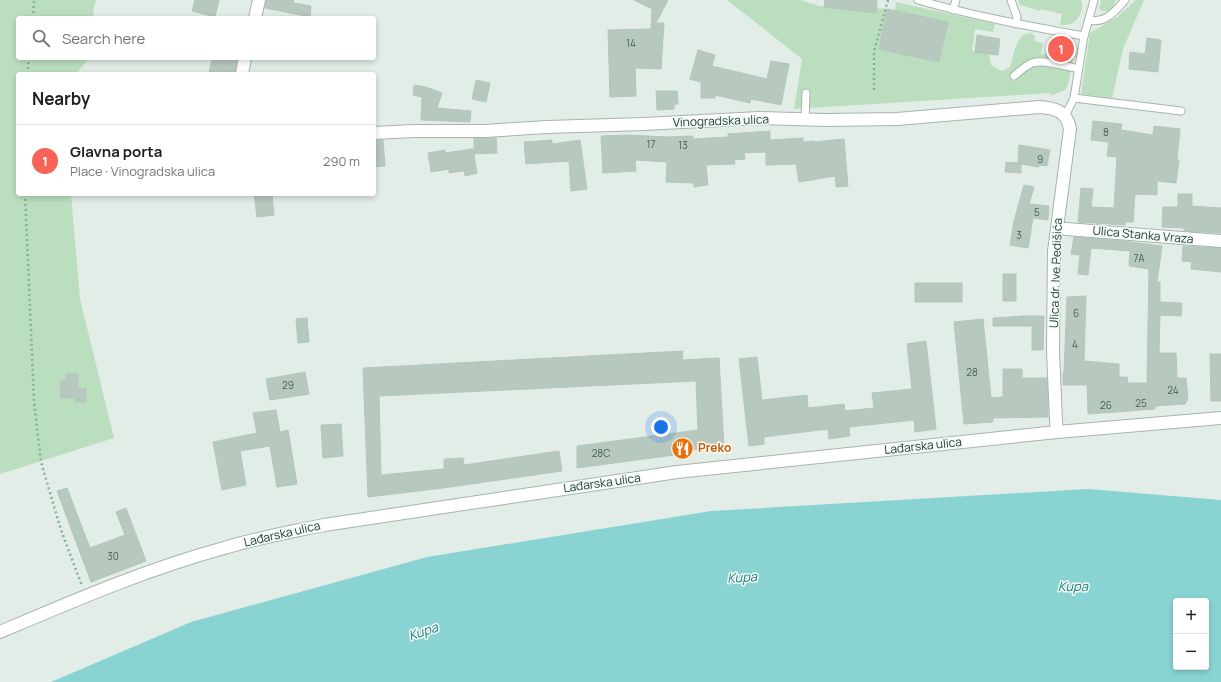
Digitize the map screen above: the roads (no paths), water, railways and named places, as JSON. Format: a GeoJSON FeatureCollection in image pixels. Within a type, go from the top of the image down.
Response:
{"type":"FeatureCollection","features":[{"type":"Feature","properties":{"kind":"street"},"geometry":{"type":"LineString","coordinates":[[255,16],[259,0]]}},
{"type":"Feature","properties":{"kind":"street"},"geometry":{"type":"LineString","coordinates":[[242,72],[245,60]]}},
{"type":"Feature","properties":{"kind":"street","name":"Vinogradska ulica"},"geometry":{"type":"LineString","coordinates":[[376,133],[644,124],[759,118],[805,120],[897,119],[1039,107],[1059,111],[1065,116]]}},
{"type":"Feature","properties":{"kind":"street","name":"Ulica dr. Ive Pedišića"},"geometry":{"type":"LineString","coordinates":[[1057,432],[1053,351],[1054,270],[1056,228],[1070,129],[1065,116]]}},
{"type":"Feature","properties":{"kind":"street","name":"Ulica Stanka Vraza"},"geometry":{"type":"LineString","coordinates":[[1066,229],[1221,241]]}},
{"type":"Feature","properties":{"kind":"street","name":"Lađarska ulica"},"geometry":{"type":"LineString","coordinates":[[0,632],[156,570],[223,548],[274,535],[324,525],[677,472],[1057,432],[1221,418]]}},
{"type":"Feature","properties":{"kind":"lane"},"geometry":{"type":"LineString","coordinates":[[918,0],[952,10],[1016,24],[1084,36]]}},
{"type":"Feature","properties":{"kind":"lane"},"geometry":{"type":"LineString","coordinates":[[952,10],[956,0]]}},
{"type":"Feature","properties":{"kind":"lane"},"geometry":{"type":"LineString","coordinates":[[1011,0],[1017,17],[1016,24]]}},
{"type":"Feature","properties":{"kind":"lane"},"geometry":{"type":"LineString","coordinates":[[1065,116],[1074,98],[1084,36],[1094,0]]}},
{"type":"Feature","properties":{"kind":"lane"},"geometry":{"type":"LineString","coordinates":[[1089,20],[1096,22],[1103,20],[1114,12],[1125,0]]}},
{"type":"Feature","properties":{"kind":"lane"},"geometry":{"type":"LineString","coordinates":[[1014,76],[1030,64],[1036,62],[1056,64],[1078,69]]}},
{"type":"Feature","properties":{"kind":"lane"},"geometry":{"type":"LineString","coordinates":[[805,120],[806,94]]}},
{"type":"Feature","properties":{"kind":"lane"},"geometry":{"type":"LineString","coordinates":[[1074,98],[1181,111]]}},
{"type":"Feature","properties":{"kind":"water","name":"Kupa"},"geometry":{"type":"Polygon","coordinates":[[[1088,489],[1221,500],[1221,682],[51,682],[191,622],[427,557],[711,511],[1088,489]]]}},
{"type":"Feature","properties":{"kind":"place","name":"Glavna porta"},"geometry":{"type":"Point","coordinates":[1061,49]}},
{"type":"Feature","properties":{"kind":"place","name":"Preko"},"geometry":{"type":"Point","coordinates":[682,448]}}]}
